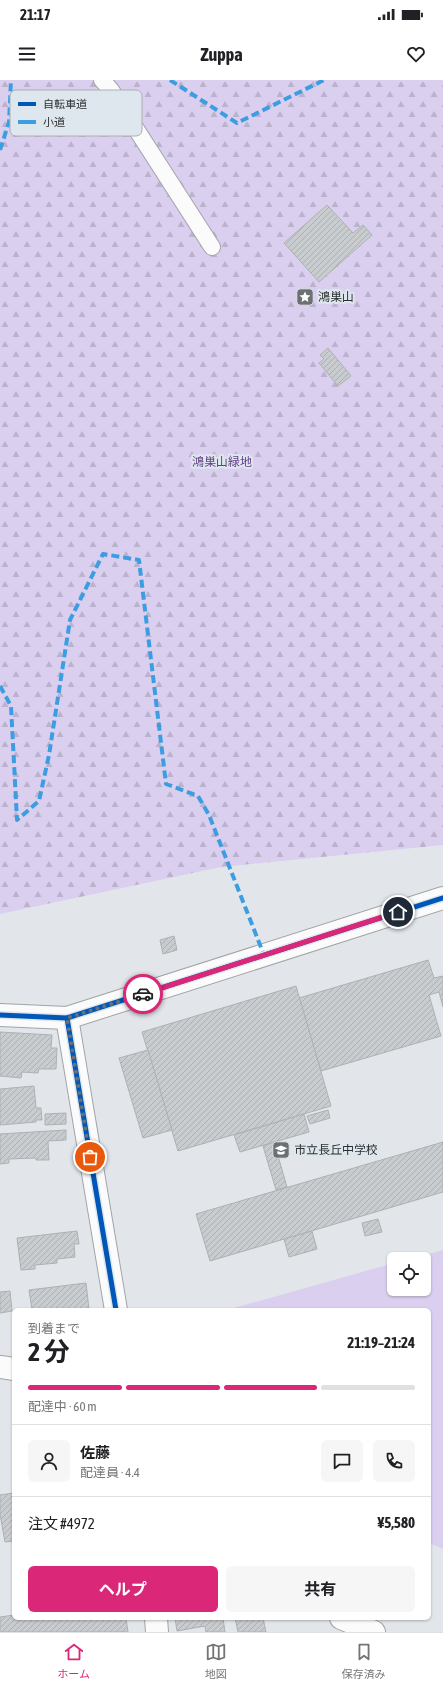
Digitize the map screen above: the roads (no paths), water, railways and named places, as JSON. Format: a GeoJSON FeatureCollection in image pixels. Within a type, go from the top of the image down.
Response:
{"type":"FeatureCollection","features":[{"type":"Feature","properties":{"kind":"street"},"geometry":{"type":"LineString","coordinates":[[0,1015],[67,1018],[443,898]]}},
{"type":"Feature","properties":{"kind":"street"},"geometry":{"type":"LineString","coordinates":[[67,1018],[116,1308]]}},
{"type":"Feature","properties":{"kind":"street"},"geometry":{"type":"LineString","coordinates":[[0,1367],[12,1369]]}},
{"type":"Feature","properties":{"kind":"street"},"geometry":{"type":"LineString","coordinates":[[156,1620],[157,1632]]}},
{"type":"Feature","properties":{"kind":"street"},"geometry":{"type":"LineString","coordinates":[[346,1620],[374,1632]]}},
{"type":"Feature","properties":{"kind":"lane"},"geometry":{"type":"LineString","coordinates":[[102,80],[111,90]]}},
{"type":"Feature","properties":{"kind":"lane"},"geometry":{"type":"LineString","coordinates":[[141,136],[212,247]]}},
{"type":"Feature","properties":{"kind":"place","name":"鴻巣山"},"geometry":{"type":"Point","coordinates":[305,297]}},
{"type":"Feature","properties":{"kind":"place","name":"市立長丘中学校"},"geometry":{"type":"Point","coordinates":[281,1150]}},
{"type":"Feature","properties":{"kind":"park label","name":"鴻巣山緑地"},"geometry":{"type":"Point","coordinates":[222,462]}}]}
